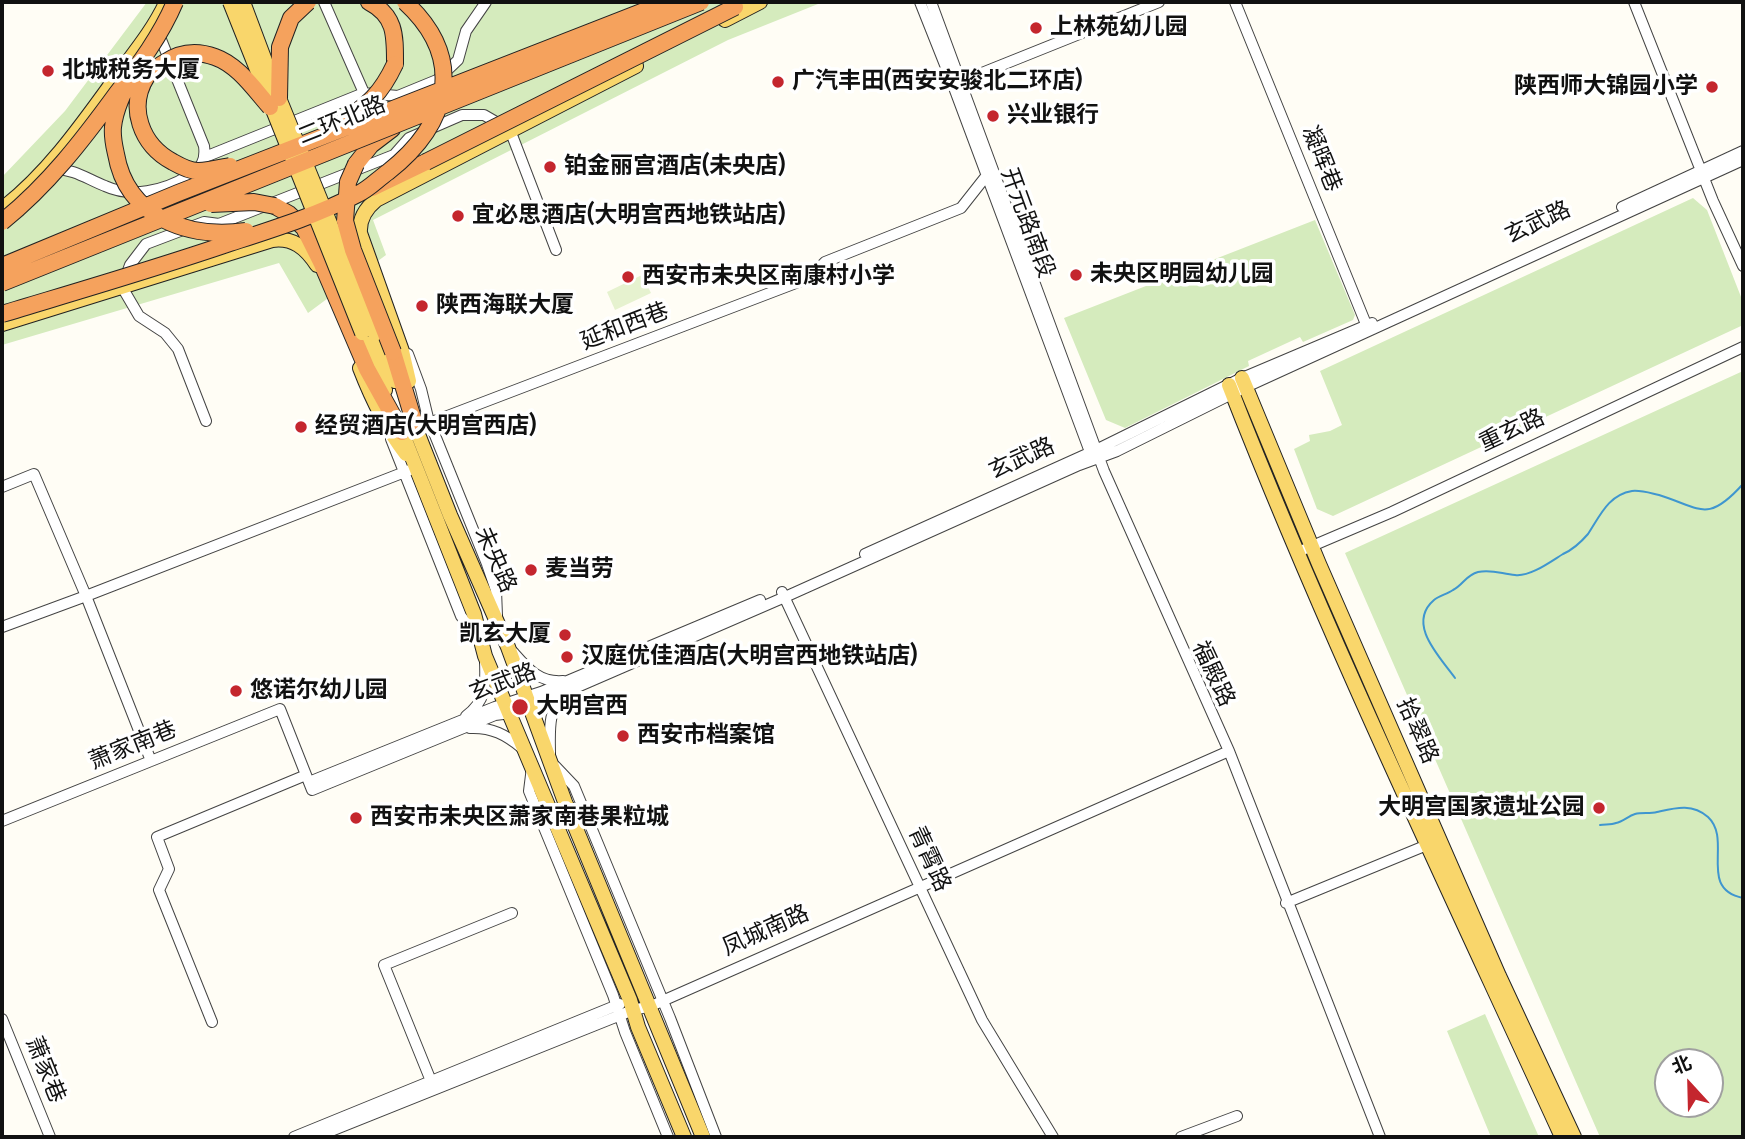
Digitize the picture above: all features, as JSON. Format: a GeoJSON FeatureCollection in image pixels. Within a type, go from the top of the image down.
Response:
{"type":"FeatureCollection","features":[{"type":"Feature","properties":{"kind":"highway"},"geometry":{"type":"LineString","coordinates":[[2,222],[23,205],[60,167],[134,71],[165,23],[175,2]]}},
{"type":"Feature","properties":{"kind":"highway"},"geometry":{"type":"LineString","coordinates":[[275,102],[280,47],[291,18],[308,2]]}},
{"type":"Feature","properties":{"kind":"highway"},"geometry":{"type":"LineString","coordinates":[[321,138],[371,102],[385,85],[395,64],[395,37],[390,20],[380,8],[369,2]]}},
{"type":"Feature","properties":{"kind":"highway"},"geometry":{"type":"LineString","coordinates":[[360,194],[402,160],[432,125],[444,93],[441,59],[430,31],[419,15],[405,2]]}},
{"type":"Feature","properties":{"kind":"highway","name":"二环北路"},"geometry":{"type":"LineString","coordinates":[[2,266],[256,162],[667,2]]}},
{"type":"Feature","properties":{"kind":"highway","name":"二环北路"},"geometry":{"type":"LineString","coordinates":[[2,283],[701,2]]}},
{"type":"Feature","properties":{"kind":"highway"},"geometry":{"type":"LineString","coordinates":[[2,314],[282,226],[360,194],[740,4]]}},
{"type":"Feature","properties":{"kind":"highway"},"geometry":{"type":"LineString","coordinates":[[256,162],[197,171],[163,157],[146,138],[137,116],[137,97],[148,74],[173,57],[193,51],[216,57],[234,68],[275,102]]}},
{"type":"Feature","properties":{"kind":"highway"},"geometry":{"type":"LineString","coordinates":[[134,71],[116,113],[113,138],[121,174],[140,202],[164,220],[188,230],[219,233],[282,226]]}},
{"type":"Feature","properties":{"kind":"highway"},"geometry":{"type":"LineString","coordinates":[[400,122],[371,145],[356,164],[348,182],[345,221],[353,250],[393,352],[417,428]]}},
{"type":"Feature","properties":{"kind":"highway"},"geometry":{"type":"LineString","coordinates":[[195,205],[246,202],[275,206],[304,228],[367,369],[417,428]]}},
{"type":"Feature","properties":{"kind":"main road"},"geometry":{"type":"LineString","coordinates":[[2,209],[45,169],[96,106],[154,25],[167,2]]}},
{"type":"Feature","properties":{"kind":"main road","name":"未央路"},"geometry":{"type":"LineString","coordinates":[[230,2],[275,102],[369,333],[417,428],[414,464],[474,614],[485,656],[530,759],[625,1008],[684,1137]]}},
{"type":"Feature","properties":{"kind":"main road","name":"未央路"},"geometry":{"type":"LineString","coordinates":[[243,2],[275,102]]}},
{"type":"Feature","properties":{"kind":"main road"},"geometry":{"type":"LineString","coordinates":[[417,428],[402,351],[360,233],[360,221],[364,212],[376,200],[760,2]]}},
{"type":"Feature","properties":{"kind":"main road"},"geometry":{"type":"LineString","coordinates":[[2,324],[272,240],[299,244],[316,264],[373,401],[394,438],[414,464]]}},
{"type":"Feature","properties":{"kind":"main road","name":"拾翠路"},"geometry":{"type":"LineString","coordinates":[[1237,386],[1312,547],[1499,976],[1574,1137]]}},
{"type":"Feature","properties":{"kind":"main road","name":"拾翠路"},"geometry":{"type":"LineString","coordinates":[[1237,386],[1298,552],[1427,845],[1562,1137]]}},
{"type":"Feature","properties":{"kind":"main road","name":"未央路"},"geometry":{"type":"LineString","coordinates":[[414,464],[450,515],[498,622],[552,761],[565,802],[653,1000],[703,1137]]}},
{"type":"Feature","properties":{"kind":"street"},"geometry":{"type":"LineString","coordinates":[[324,2],[363,93]]}},
{"type":"Feature","properties":{"kind":"street"},"geometry":{"type":"LineString","coordinates":[[205,157],[363,93],[398,96],[437,80],[458,60],[466,31],[486,2]]}},
{"type":"Feature","properties":{"kind":"street","name":"开元路南段"},"geometry":{"type":"LineString","coordinates":[[920,2],[957,83],[1095,454]]}},
{"type":"Feature","properties":{"kind":"street","name":"开元路南段"},"geometry":{"type":"LineString","coordinates":[[930,2],[987,175],[1095,454]]}},
{"type":"Feature","properties":{"kind":"street"},"geometry":{"type":"LineString","coordinates":[[957,83],[1159,2]]}},
{"type":"Feature","properties":{"kind":"street","name":"凝晖巷"},"geometry":{"type":"LineString","coordinates":[[1235,2],[1368,329]]}},
{"type":"Feature","properties":{"kind":"street"},"geometry":{"type":"LineString","coordinates":[[1633,2],[1702,174],[1743,266]]}},
{"type":"Feature","properties":{"kind":"street"},"geometry":{"type":"LineString","coordinates":[[45,169],[66,169],[83,174],[117,191],[138,192],[153,191],[179,181],[199,169],[205,157],[204,146],[154,25]]}},
{"type":"Feature","properties":{"kind":"street"},"geometry":{"type":"LineString","coordinates":[[206,421],[178,349],[165,333],[139,316],[122,288],[130,265],[146,244],[204,222],[219,225],[394,155],[409,138],[462,115],[484,115],[510,130],[556,250]]}},
{"type":"Feature","properties":{"kind":"street","name":"玄武路"},"geometry":{"type":"LineString","coordinates":[[212,1021],[159,890],[169,869],[157,837],[528,702],[783,594],[1095,454],[1237,386],[1368,329],[1702,174],[1743,151]]}},
{"type":"Feature","properties":{"kind":"street","name":"玄武路"},"geometry":{"type":"LineString","coordinates":[[1702,174],[1743,160]]}},
{"type":"Feature","properties":{"kind":"street","name":"延和西巷"},"geometry":{"type":"LineString","coordinates":[[417,428],[809,278],[825,262],[961,208],[987,175]]}},
{"type":"Feature","properties":{"kind":"street","name":"重玄路"},"geometry":{"type":"LineString","coordinates":[[1298,552],[1392,512],[1743,346]]}},
{"type":"Feature","properties":{"kind":"street"},"geometry":{"type":"LineString","coordinates":[[417,428],[473,531],[496,590],[498,622]]}},
{"type":"Feature","properties":{"kind":"street","name":"福殿路"},"geometry":{"type":"LineString","coordinates":[[1095,454],[1228,752],[1380,1137]]}},
{"type":"Feature","properties":{"kind":"street"},"geometry":{"type":"LineString","coordinates":[[2,627],[414,464],[429,534],[461,616],[480,641]]}},
{"type":"Feature","properties":{"kind":"street"},"geometry":{"type":"LineString","coordinates":[[2,488],[34,474],[152,761]]}},
{"type":"Feature","properties":{"kind":"street"},"geometry":{"type":"LineString","coordinates":[[429,534],[433,512]]}},
{"type":"Feature","properties":{"kind":"street"},"geometry":{"type":"LineString","coordinates":[[450,515],[473,531]]}},
{"type":"Feature","properties":{"kind":"street","name":"青霄路"},"geometry":{"type":"LineString","coordinates":[[783,594],[982,1020],[1053,1137]]}},
{"type":"Feature","properties":{"kind":"street"},"geometry":{"type":"LineString","coordinates":[[508,647],[529,670],[544,679],[577,682]]}},
{"type":"Feature","properties":{"kind":"street"},"geometry":{"type":"LineString","coordinates":[[457,726],[484,694],[485,656]]}},
{"type":"Feature","properties":{"kind":"street"},"geometry":{"type":"LineString","coordinates":[[552,761],[550,726],[556,705],[577,682]]}},
{"type":"Feature","properties":{"kind":"street","name":"萧家南巷"},"geometry":{"type":"LineString","coordinates":[[2,821],[280,709],[309,782]]}},
{"type":"Feature","properties":{"kind":"street"},"geometry":{"type":"LineString","coordinates":[[457,726],[492,730],[506,736],[530,759]]}},
{"type":"Feature","properties":{"kind":"street","name":"凤城南路"},"geometry":{"type":"LineString","coordinates":[[294,1137],[431,1081],[653,1000],[1228,752]]}},
{"type":"Feature","properties":{"kind":"street"},"geometry":{"type":"LineString","coordinates":[[1289,904],[1427,845]]}},
{"type":"Feature","properties":{"kind":"street"},"geometry":{"type":"LineString","coordinates":[[431,1081],[384,965],[512,913]]}},
{"type":"Feature","properties":{"kind":"street"},"geometry":{"type":"LineString","coordinates":[[653,1000],[716,1137]]}},
{"type":"Feature","properties":{"kind":"street"},"geometry":{"type":"LineString","coordinates":[[625,1008],[668,1137]]}},
{"type":"Feature","properties":{"kind":"street","name":"凤城南路"},"geometry":{"type":"LineString","coordinates":[[316,1137],[625,1008]]}},
{"type":"Feature","properties":{"kind":"street","name":"萧家巷"},"geometry":{"type":"LineString","coordinates":[[2,1018],[50,1137]]}},
{"type":"Feature","properties":{"kind":"street"},"geometry":{"type":"LineString","coordinates":[[1181,1137],[1237,1116]]}},
{"type":"Feature","properties":{"kind":"green space"},"geometry":{"type":"Polygon","coordinates":[[[147,2],[823,2],[728,40],[373,220],[386,255],[308,313],[279,263],[2,345],[2,177],[65,111],[147,2]]]}},
{"type":"Feature","properties":{"kind":"green space"},"geometry":{"type":"Polygon","coordinates":[[[1693,198],[1707,210],[1743,302],[1741,326],[1333,516],[1317,509],[1294,449],[1310,441],[1309,435],[1330,431],[1342,425],[1320,371],[1693,198]]]}},
{"type":"Feature","properties":{"kind":"green space"},"geometry":{"type":"Polygon","coordinates":[[[1315,220],[1355,315],[1353,320],[1303,342],[1300,337],[1248,361],[1249,366],[1125,428],[1106,420],[1064,318],[1315,220]]]}},
{"type":"Feature","properties":{"kind":"green space"},"geometry":{"type":"Polygon","coordinates":[[[642,275],[651,293],[615,310],[607,292],[642,275]]]}},
{"type":"Feature","properties":{"kind":"green space","name":"大明宫国家遗址公园"},"geometry":{"type":"Polygon","coordinates":[[[1743,371],[1743,1137],[1600,1137],[1345,553],[1743,371]]]}},
{"type":"Feature","properties":{"kind":"green space"},"geometry":{"type":"Polygon","coordinates":[[[1485,1014],[1539,1137],[1491,1137],[1447,1031],[1485,1014]]]}},
{"type":"Feature","properties":{"kind":"waterway"},"geometry":{"type":"LineString","coordinates":[[1455,678],[1428,640],[1423,619],[1426,609],[1434,600],[1456,588],[1470,575],[1488,571],[1521,575],[1540,568],[1580,542],[1606,507],[1624,493],[1646,492],[1703,509],[1721,504],[1743,484]]}},
{"type":"Feature","properties":{"kind":"waterway"},"geometry":{"type":"LineString","coordinates":[[1600,825],[1619,822],[1635,814],[1677,808],[1690,808],[1702,813],[1715,827],[1718,838],[1718,874],[1722,885],[1729,893],[1743,898]]}},
{"type":"Feature","properties":{"kind":"place","name":"上林苑幼儿园"},"geometry":{"type":"Point","coordinates":[1036,28]}},
{"type":"Feature","properties":{"kind":"place","name":"北城税务大厦"},"geometry":{"type":"Point","coordinates":[48,71]}},
{"type":"Feature","properties":{"kind":"place","name":"广汽丰田(西安安骏北二环店)"},"geometry":{"type":"Point","coordinates":[778,82]}},
{"type":"Feature","properties":{"kind":"place","name":"陕西师大锦园小学"},"geometry":{"type":"Point","coordinates":[1712,87]}},
{"type":"Feature","properties":{"kind":"place","name":"兴业银行"},"geometry":{"type":"Point","coordinates":[993,116]}},
{"type":"Feature","properties":{"kind":"place","name":"铂金丽宫酒店(未央店)"},"geometry":{"type":"Point","coordinates":[550,167]}},
{"type":"Feature","properties":{"kind":"place","name":"宜必思酒店(大明宫西地铁站店)"},"geometry":{"type":"Point","coordinates":[458,216]}},
{"type":"Feature","properties":{"kind":"place","name":"未央区明园幼儿园"},"geometry":{"type":"Point","coordinates":[1076,275]}},
{"type":"Feature","properties":{"kind":"place","name":"西安市未央区南康村小学"},"geometry":{"type":"Point","coordinates":[628,277]}},
{"type":"Feature","properties":{"kind":"place","name":"陕西海联大厦"},"geometry":{"type":"Point","coordinates":[422,306]}},
{"type":"Feature","properties":{"kind":"place","name":"经贸酒店(大明宫西店)"},"geometry":{"type":"Point","coordinates":[301,427]}},
{"type":"Feature","properties":{"kind":"place","name":"麦当劳"},"geometry":{"type":"Point","coordinates":[531,570]}},
{"type":"Feature","properties":{"kind":"place","name":"凯玄大厦"},"geometry":{"type":"Point","coordinates":[565,635]}},
{"type":"Feature","properties":{"kind":"place","name":"汉庭优佳酒店(大明宫西地铁站店)"},"geometry":{"type":"Point","coordinates":[567,657]}},
{"type":"Feature","properties":{"kind":"place","name":"悠诺尔幼儿园"},"geometry":{"type":"Point","coordinates":[236,691]}},
{"type":"Feature","properties":{"kind":"place","name":"大明宫西"},"geometry":{"type":"Point","coordinates":[520,707]}},
{"type":"Feature","properties":{"kind":"place","name":"西安市档案馆"},"geometry":{"type":"Point","coordinates":[623,736]}},
{"type":"Feature","properties":{"kind":"place","name":"大明宫国家遗址公园"},"geometry":{"type":"Point","coordinates":[1599,808]}},
{"type":"Feature","properties":{"kind":"place","name":"西安市未央区萧家南巷果粒城"},"geometry":{"type":"Point","coordinates":[356,818]}}]}
